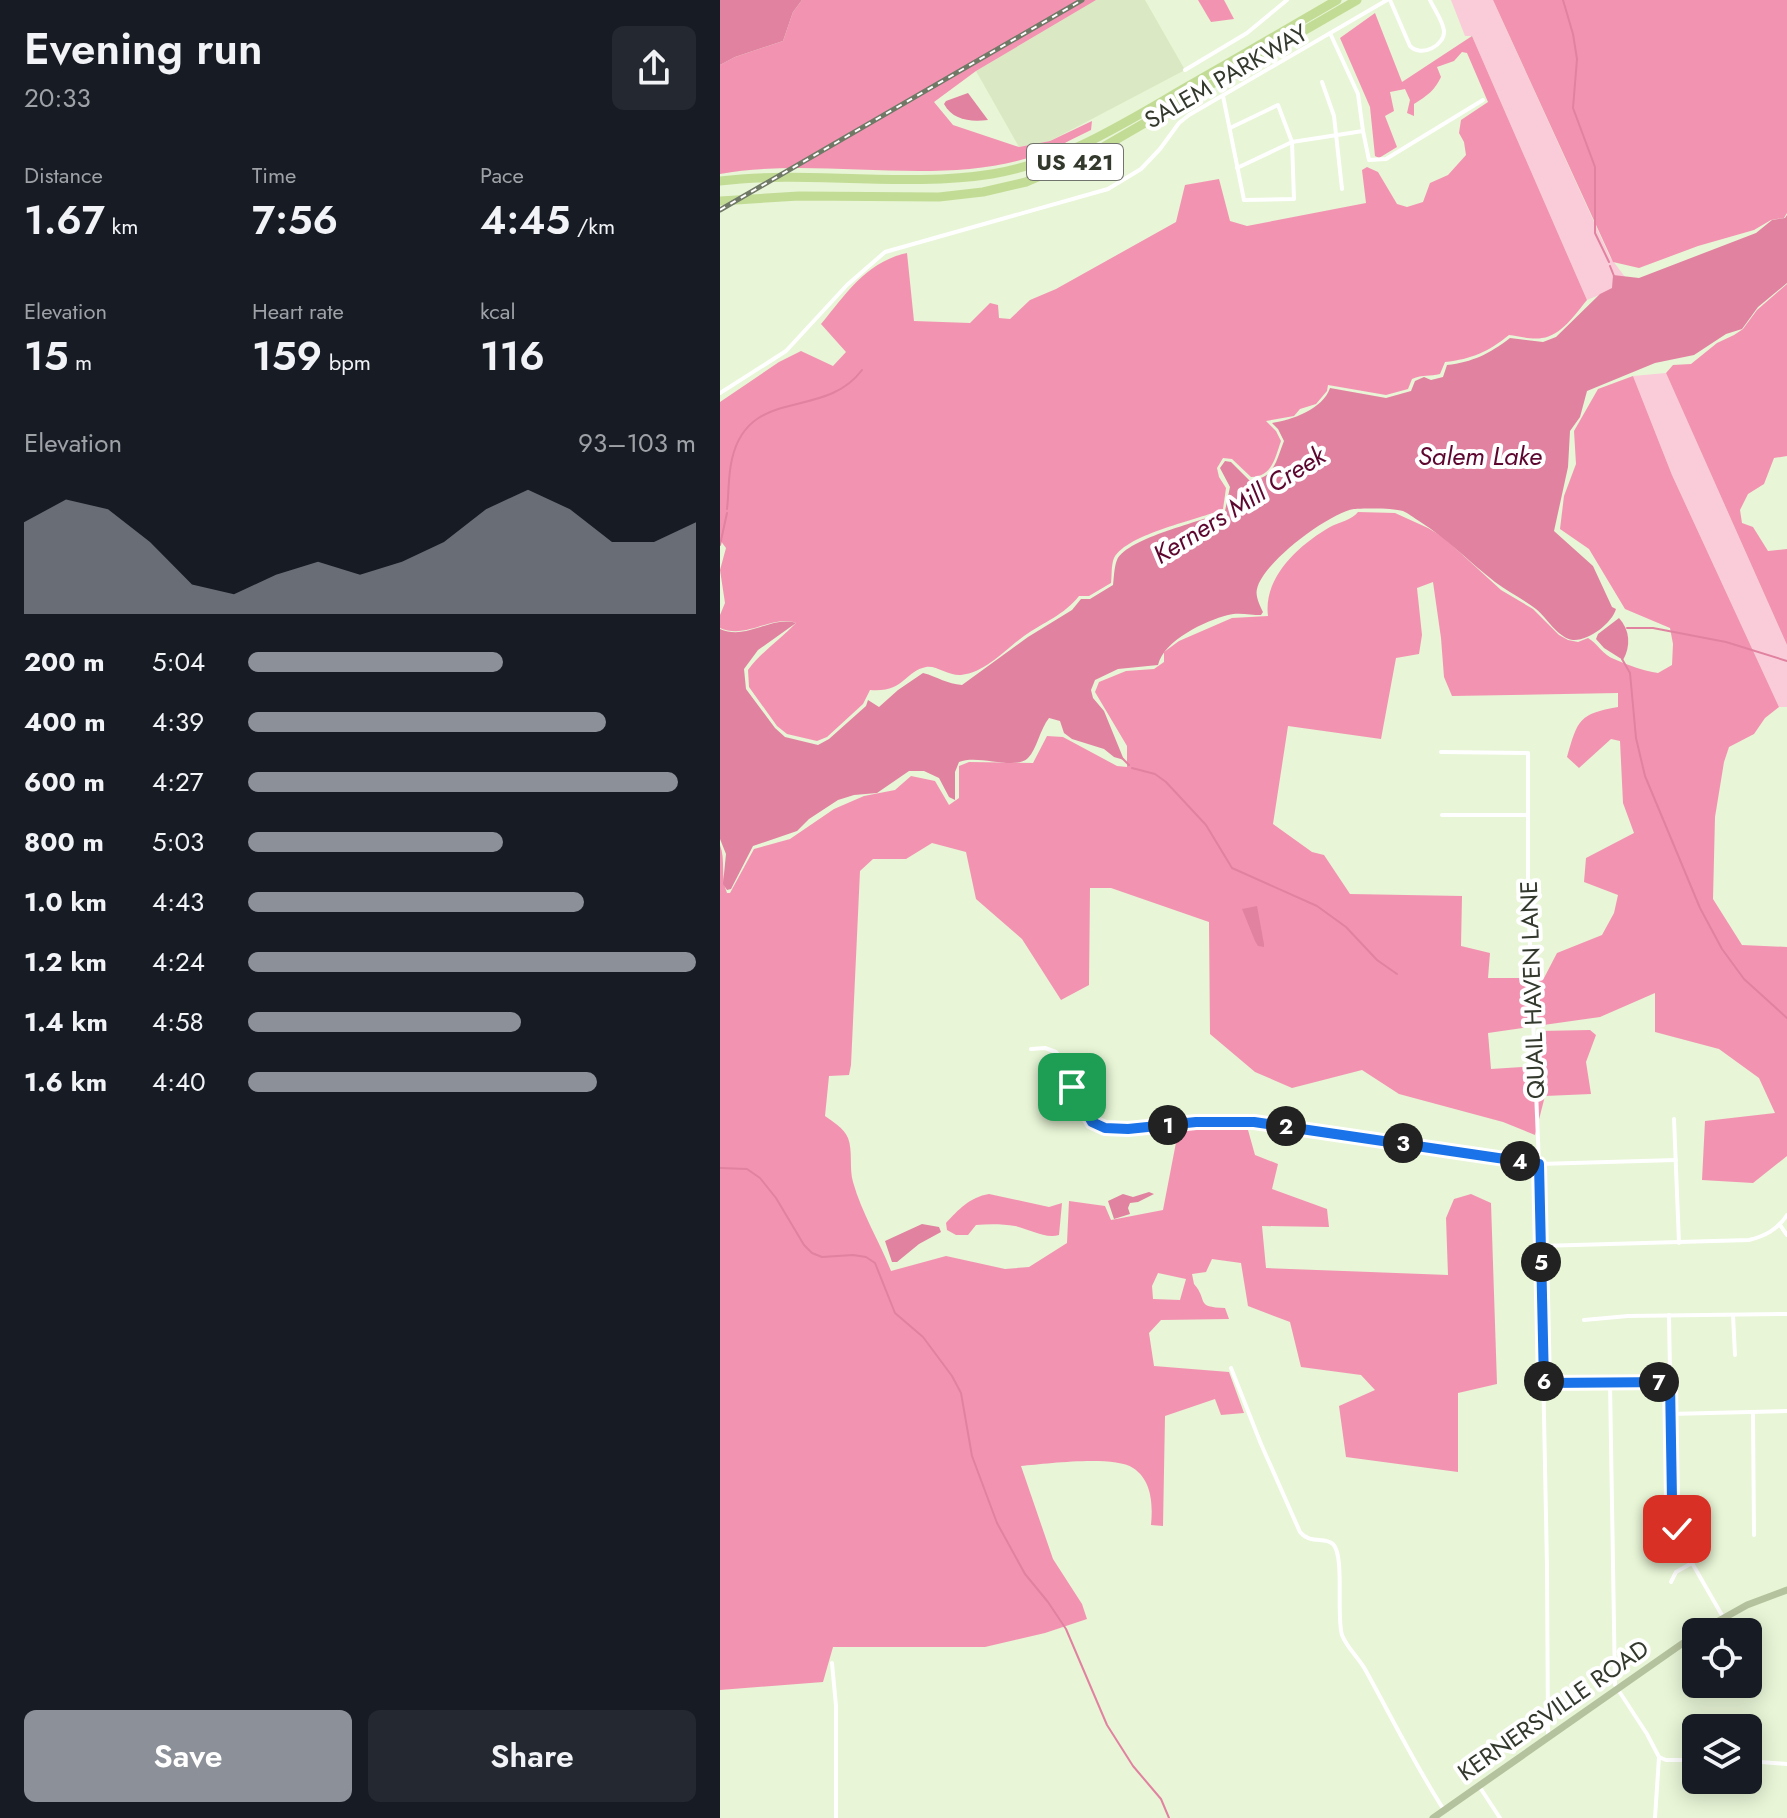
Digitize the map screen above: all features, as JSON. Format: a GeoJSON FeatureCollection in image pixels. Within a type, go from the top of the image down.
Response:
{"type":"FeatureCollection","features":[{"type":"Feature","properties":{"kind":"highway","name":"SALEM PARKWAY"},"geometry":{"type":"LineString","coordinates":[[720,181],[796,176],[952,178],[1008,171],[1048,160],[1113,130],[1337,0]]}},
{"type":"Feature","properties":{"kind":"highway","name":"SALEM PARKWAY"},"geometry":{"type":"LineString","coordinates":[[720,201],[939,197],[983,192],[1026,182],[1067,166],[1105,146],[1357,0]]}},
{"type":"Feature","properties":{"kind":"main road","name":"KERNERSVILLE ROAD"},"geometry":{"type":"LineString","coordinates":[[1723,1617],[1787,1590]]}},
{"type":"Feature","properties":{"kind":"main road","name":"KERNERSVILLE ROAD"},"geometry":{"type":"LineString","coordinates":[[1433,1818],[1682,1644]]}},
{"type":"Feature","properties":{"kind":"street"},"geometry":{"type":"LineString","coordinates":[[1185,70],[1247,33],[1287,0]]}},
{"type":"Feature","properties":{"kind":"street"},"geometry":{"type":"LineString","coordinates":[[720,393],[793,345],[847,285],[885,252],[1046,209],[1117,185],[1152,159],[1183,119],[1389,0],[1410,46],[1421,53],[1440,43],[1444,36],[1444,28],[1430,0]]}},
{"type":"Feature","properties":{"kind":"street"},"geometry":{"type":"LineString","coordinates":[[1330,33],[1358,94],[1369,160],[1386,159],[1483,100]]}},
{"type":"Feature","properties":{"kind":"street"},"geometry":{"type":"LineString","coordinates":[[1322,82],[1334,116],[1342,189]]}},
{"type":"Feature","properties":{"kind":"street"},"geometry":{"type":"LineString","coordinates":[[1223,95],[1244,200],[1294,199],[1292,142],[1278,105],[1230,128]]}},
{"type":"Feature","properties":{"kind":"street"},"geometry":{"type":"LineString","coordinates":[[1237,168],[1292,142],[1363,131]]}},
{"type":"Feature","properties":{"kind":"street","name":"QUAIL HAVEN LANE"},"geometry":{"type":"LineString","coordinates":[[1441,752],[1528,753],[1528,897],[1544,1383],[1548,1738]]}},
{"type":"Feature","properties":{"kind":"street"},"geometry":{"type":"LineString","coordinates":[[1442,815],[1528,815]]}},
{"type":"Feature","properties":{"kind":"street"},"geometry":{"type":"LineString","coordinates":[[1031,1049],[1045,1048],[1056,1052],[1067,1067],[1072,1087],[1084,1111],[1092,1122],[1105,1128],[1254,1122],[1539,1164],[1676,1160]]}},
{"type":"Feature","properties":{"kind":"street"},"geometry":{"type":"LineString","coordinates":[[1674,1119],[1679,1243]]}},
{"type":"Feature","properties":{"kind":"street"},"geometry":{"type":"LineString","coordinates":[[1540,1246],[1749,1240],[1762,1237],[1780,1225],[1787,1215]]}},
{"type":"Feature","properties":{"kind":"street"},"geometry":{"type":"LineString","coordinates":[[1780,1225],[1787,1235]]}},
{"type":"Feature","properties":{"kind":"street"},"geometry":{"type":"LineString","coordinates":[[1584,1320],[1669,1315],[1787,1314]]}},
{"type":"Feature","properties":{"kind":"street"},"geometry":{"type":"LineString","coordinates":[[1669,1315],[1673,1510],[1680,1538],[1723,1617]]}},
{"type":"Feature","properties":{"kind":"street"},"geometry":{"type":"LineString","coordinates":[[1733,1315],[1735,1355]]}},
{"type":"Feature","properties":{"kind":"street"},"geometry":{"type":"LineString","coordinates":[[1231,1368],[1300,1532],[1308,1539],[1329,1542],[1335,1547],[1344,1640],[1361,1661],[1415,1764],[1444,1810]]}},
{"type":"Feature","properties":{"kind":"street"},"geometry":{"type":"LineString","coordinates":[[1544,1383],[1670,1382]]}},
{"type":"Feature","properties":{"kind":"street"},"geometry":{"type":"LineString","coordinates":[[1610,1383],[1617,1689],[1659,1757],[1655,1818]]}},
{"type":"Feature","properties":{"kind":"street"},"geometry":{"type":"LineString","coordinates":[[1670,1414],[1787,1411]]}},
{"type":"Feature","properties":{"kind":"street"},"geometry":{"type":"LineString","coordinates":[[1753,1412],[1754,1535]]}},
{"type":"Feature","properties":{"kind":"street"},"geometry":{"type":"LineString","coordinates":[[1671,1582],[1676,1572],[1692,1563]]}},
{"type":"Feature","properties":{"kind":"street"},"geometry":{"type":"LineString","coordinates":[[832,1663],[836,1818]]}},
{"type":"Feature","properties":{"kind":"street"},"geometry":{"type":"LineString","coordinates":[[1659,1757],[1682,1760]]}},
{"type":"Feature","properties":{"kind":"street"},"geometry":{"type":"LineString","coordinates":[[1762,1762],[1787,1764]]}},
{"type":"Feature","properties":{"kind":"street"},"geometry":{"type":"LineString","coordinates":[[1479,1786],[1500,1818]]}},
{"type":"Feature","properties":{"kind":"shaded area"},"geometry":{"type":"Polygon","coordinates":[[[802,0],[1096,0],[976,71],[934,102],[953,125],[1019,147],[1050,141],[1092,121],[1091,130],[1041,154],[959,170],[797,168],[720,174],[720,65],[783,41],[793,12],[802,0]]]}},
{"type":"Feature","properties":{"kind":"shaded area"},"geometry":{"type":"Polygon","coordinates":[[[1095,0],[1145,0],[1185,70],[1050,141],[1019,147],[976,71],[1095,0]]]}},
{"type":"Feature","properties":{"kind":"shaded area"},"geometry":{"type":"Polygon","coordinates":[[[1198,0],[1224,0],[1234,19],[1211,22],[1198,0]]]}},
{"type":"Feature","properties":{"kind":"shaded area"},"geometry":{"type":"Polygon","coordinates":[[[1451,0],[1493,0],[1610,257],[1625,277],[1609,291],[1587,300],[1472,36],[1465,36],[1451,0]]]}},
{"type":"Feature","properties":{"kind":"shaded area"},"geometry":{"type":"Polygon","coordinates":[[[1493,0],[1787,0],[1787,213],[1784,218],[1639,268],[1613,262],[1493,0]]]}},
{"type":"Feature","properties":{"kind":"shaded area"},"geometry":{"type":"Polygon","coordinates":[[[1375,13],[1402,82],[1472,36],[1587,300],[1573,317],[1562,329],[1549,336],[1534,339],[1509,335],[1479,354],[1445,362],[1440,374],[1412,379],[1408,389],[1386,395],[1328,385],[1316,404],[1300,409],[1294,416],[1266,421],[1281,441],[1272,465],[1264,474],[1251,477],[1232,459],[1223,458],[1217,468],[1226,488],[1223,509],[1134,541],[1114,558],[1111,583],[1089,596],[1079,596],[987,665],[961,675],[926,667],[890,688],[870,690],[863,704],[827,737],[817,741],[787,734],[777,726],[749,687],[748,670],[796,623],[778,622],[740,631],[720,628],[720,615],[725,603],[720,570],[726,548],[720,540],[720,402],[779,362],[801,351],[833,366],[846,352],[821,324],[858,280],[880,264],[907,253],[914,321],[970,323],[990,303],[998,305],[999,318],[1010,319],[1030,300],[1056,289],[1176,222],[1185,185],[1219,179],[1230,221],[1247,226],[1366,203],[1362,170],[1367,167],[1378,172],[1397,204],[1407,207],[1423,202],[1430,183],[1448,175],[1466,155],[1459,133],[1461,120],[1488,102],[1467,53],[1462,52],[1454,61],[1437,67],[1441,77],[1430,92],[1414,104],[1414,116],[1407,113],[1410,100],[1405,89],[1390,92],[1394,111],[1385,116],[1397,147],[1379,158],[1375,156],[1370,107],[1340,38],[1375,13]]]}},
{"type":"Feature","properties":{"kind":"shaded area"},"geometry":{"type":"Polygon","coordinates":[[[1787,284],[1787,456],[1774,458],[1764,484],[1748,494],[1740,510],[1742,523],[1753,527],[1768,551],[1787,549],[1787,645],[1666,373],[1673,365],[1691,364],[1717,343],[1743,329],[1757,310],[1787,284]]]}},
{"type":"Feature","properties":{"kind":"shaded area"},"geometry":{"type":"Polygon","coordinates":[[[1666,373],[1787,645],[1787,707],[1779,707],[1672,475],[1633,376],[1666,373]]]}},
{"type":"Feature","properties":{"kind":"shaded area"},"geometry":{"type":"Polygon","coordinates":[[[1633,376],[1672,475],[1779,707],[1765,718],[1754,734],[1729,747],[1715,817],[1713,899],[1742,945],[1787,947],[1787,1156],[1753,1183],[1702,1180],[1705,1121],[1775,1113],[1759,1078],[1719,1049],[1655,1032],[1655,993],[1600,1017],[1488,1033],[1491,1069],[1538,1066],[1539,1031],[1590,1030],[1596,1035],[1586,1062],[1591,1094],[1545,1096],[1535,1135],[1503,1122],[1399,1094],[1362,1070],[1292,1088],[1255,1072],[1210,1034],[1209,922],[1111,888],[1090,888],[1089,985],[1061,1000],[1022,939],[976,899],[966,852],[932,843],[906,859],[873,859],[860,871],[851,1065],[849,1075],[829,1076],[825,1116],[848,1138],[857,1194],[891,1271],[946,1256],[1005,1269],[1029,1267],[1067,1243],[1069,1201],[1105,1206],[1111,1220],[1163,1210],[1179,1127],[1226,1125],[1248,1130],[1255,1155],[1278,1164],[1272,1189],[1327,1209],[1329,1227],[1262,1226],[1266,1268],[1448,1275],[1446,1218],[1454,1199],[1471,1194],[1491,1203],[1497,1384],[1458,1393],[1458,1472],[1346,1457],[1339,1406],[1375,1390],[1361,1375],[1301,1367],[1290,1322],[1248,1306],[1241,1263],[1212,1259],[1206,1272],[1192,1274],[1194,1284],[1206,1304],[1225,1308],[1229,1319],[1161,1320],[1149,1333],[1154,1366],[1229,1372],[1244,1413],[1221,1415],[1215,1399],[1165,1416],[1163,1526],[1151,1525],[1148,1486],[1133,1468],[1095,1461],[1021,1466],[1053,1559],[1082,1604],[1087,1619],[985,1647],[833,1647],[823,1682],[720,1690],[720,845],[725,887],[730,893],[754,849],[790,839],[834,809],[864,796],[895,790],[911,776],[935,781],[949,805],[959,798],[959,766],[969,762],[1033,763],[1047,736],[1063,737],[1117,766],[1127,767],[1127,746],[1095,692],[1099,682],[1126,671],[1154,669],[1164,662],[1164,652],[1179,641],[1232,618],[1268,616],[1271,588],[1277,575],[1295,553],[1318,534],[1358,512],[1395,513],[1428,528],[1443,537],[1501,590],[1533,609],[1559,635],[1578,642],[1588,638],[1610,657],[1658,673],[1672,665],[1670,628],[1625,609],[1589,549],[1560,529],[1564,496],[1576,464],[1574,431],[1598,389],[1633,376]],[[1433,582],[1417,588],[1422,635],[1419,654],[1396,658],[1381,739],[1288,726],[1273,824],[1312,852],[1324,855],[1350,894],[1462,896],[1461,946],[1490,953],[1488,978],[1544,978],[1557,953],[1602,935],[1614,913],[1618,895],[1584,882],[1586,858],[1634,833],[1623,803],[1620,741],[1611,739],[1579,768],[1567,757],[1582,720],[1595,712],[1618,707],[1618,693],[1452,696],[1444,677],[1433,582]],[[1158,1273],[1152,1286],[1153,1299],[1180,1300],[1186,1279],[1158,1273]]]}},
{"type":"Feature","properties":{"kind":"shaded area"},"geometry":{"type":"Polygon","coordinates":[[[989,1194],[1049,1207],[1062,1203],[1059,1235],[1048,1236],[1001,1225],[976,1225],[968,1235],[956,1235],[947,1230],[946,1223],[960,1209],[970,1201],[989,1194]]]}},
{"type":"Feature","properties":{"kind":"water"},"geometry":{"type":"Polygon","coordinates":[[[720,0],[802,0],[793,12],[783,41],[720,65],[720,0]]]}},
{"type":"Feature","properties":{"kind":"water"},"geometry":{"type":"Polygon","coordinates":[[[968,93],[988,120],[962,119],[952,114],[944,104],[968,93]]]}},
{"type":"Feature","properties":{"kind":"water","name":"Salem Lake"},"geometry":{"type":"Polygon","coordinates":[[[1787,215],[1787,283],[1758,307],[1742,329],[1726,334],[1694,355],[1655,363],[1587,391],[1580,417],[1570,431],[1568,467],[1554,531],[1593,566],[1612,607],[1616,609],[1610,620],[1593,634],[1579,640],[1562,636],[1536,609],[1495,582],[1439,535],[1405,512],[1354,509],[1314,529],[1271,566],[1257,589],[1263,612],[1261,615],[1232,614],[1208,622],[1168,647],[1158,665],[1118,669],[1095,680],[1091,690],[1093,698],[1104,711],[1124,760],[1104,749],[1072,739],[1064,733],[1060,721],[1049,718],[1031,754],[1022,762],[959,762],[955,772],[955,800],[949,797],[939,778],[924,771],[909,771],[877,793],[838,800],[797,831],[753,846],[731,889],[727,890],[723,884],[726,854],[720,839],[720,629],[740,632],[777,622],[796,623],[758,650],[744,669],[746,689],[785,737],[818,745],[866,706],[868,700],[879,707],[923,673],[962,685],[1028,637],[1072,610],[1081,599],[1090,599],[1113,585],[1117,560],[1135,544],[1225,511],[1230,487],[1220,468],[1225,461],[1231,462],[1249,480],[1264,477],[1273,468],[1284,441],[1272,423],[1314,408],[1330,388],[1386,398],[1411,391],[1415,381],[1424,377],[1431,380],[1443,377],[1447,365],[1480,356],[1510,338],[1543,342],[1556,337],[1600,294],[1612,288],[1613,275],[1639,278],[1756,233],[1772,220],[1787,215]]]}},
{"type":"Feature","properties":{"kind":"water"},"geometry":{"type":"Polygon","coordinates":[[[1619,618],[1628,638],[1623,660],[1596,639],[1619,618]]]}},
{"type":"Feature","properties":{"kind":"water"},"geometry":{"type":"Polygon","coordinates":[[[1257,906],[1264,947],[1258,946],[1255,941],[1242,909],[1257,906]]]}},
{"type":"Feature","properties":{"kind":"water"},"geometry":{"type":"Polygon","coordinates":[[[1149,1192],[1154,1194],[1130,1203],[1130,1214],[1114,1219],[1108,1201],[1123,1194],[1133,1197],[1149,1192]]]}},
{"type":"Feature","properties":{"kind":"water"},"geometry":{"type":"Polygon","coordinates":[[[922,1224],[939,1227],[941,1232],[919,1244],[897,1262],[892,1262],[885,1241],[922,1224]]]}},
{"type":"Feature","properties":{"kind":"waterway"},"geometry":{"type":"LineString","coordinates":[[1563,0],[1577,59],[1573,108],[1595,167],[1595,233],[1609,262]]}},
{"type":"Feature","properties":{"kind":"waterway"},"geometry":{"type":"LineString","coordinates":[[1610,266],[1614,276]]}},
{"type":"Feature","properties":{"kind":"waterway"},"geometry":{"type":"LineString","coordinates":[[727,509],[732,459],[741,436],[754,421],[771,412],[828,395],[846,385],[862,370]]}},
{"type":"Feature","properties":{"kind":"waterway"},"geometry":{"type":"LineString","coordinates":[[720,545],[727,513]]}},
{"type":"Feature","properties":{"kind":"waterway"},"geometry":{"type":"LineString","coordinates":[[1627,628],[1653,628],[1726,642],[1787,661]]}},
{"type":"Feature","properties":{"kind":"waterway"},"geometry":{"type":"LineString","coordinates":[[1622,659],[1630,673],[1636,738],[1645,776],[1700,908],[1722,949],[1744,979],[1787,1018]]}},
{"type":"Feature","properties":{"kind":"waterway"},"geometry":{"type":"LineString","coordinates":[[1122,758],[1129,765]]}},
{"type":"Feature","properties":{"kind":"waterway"},"geometry":{"type":"LineString","coordinates":[[1132,768],[1155,774],[1166,782],[1206,825],[1232,868],[1317,906],[1346,927],[1377,960],[1397,974]]}},
{"type":"Feature","properties":{"kind":"waterway"},"geometry":{"type":"LineString","coordinates":[[720,1168],[747,1169],[760,1178],[812,1253],[822,1257],[866,1257],[875,1263],[895,1313],[923,1337],[952,1376],[961,1393],[972,1456],[997,1523],[1025,1574],[1066,1629],[1107,1725],[1133,1766],[1161,1799],[1169,1818]]}},
{"type":"Feature","properties":{"kind":"railway"},"geometry":{"type":"LineString","coordinates":[[720,210],[1082,0]]}},
{"type":"Feature","properties":{"kind":"route"},"geometry":{"type":"LineString","coordinates":[[1072,1087],[1092,1122],[1105,1128],[1254,1122],[1539,1164],[1544,1383],[1670,1382],[1672,1500],[1677,1529]]}},
{"type":"Feature","properties":{"kind":"water label","name":"Kerners Mill Creek"},"geometry":{"type":"Point","coordinates":[1239,505]}}]}
